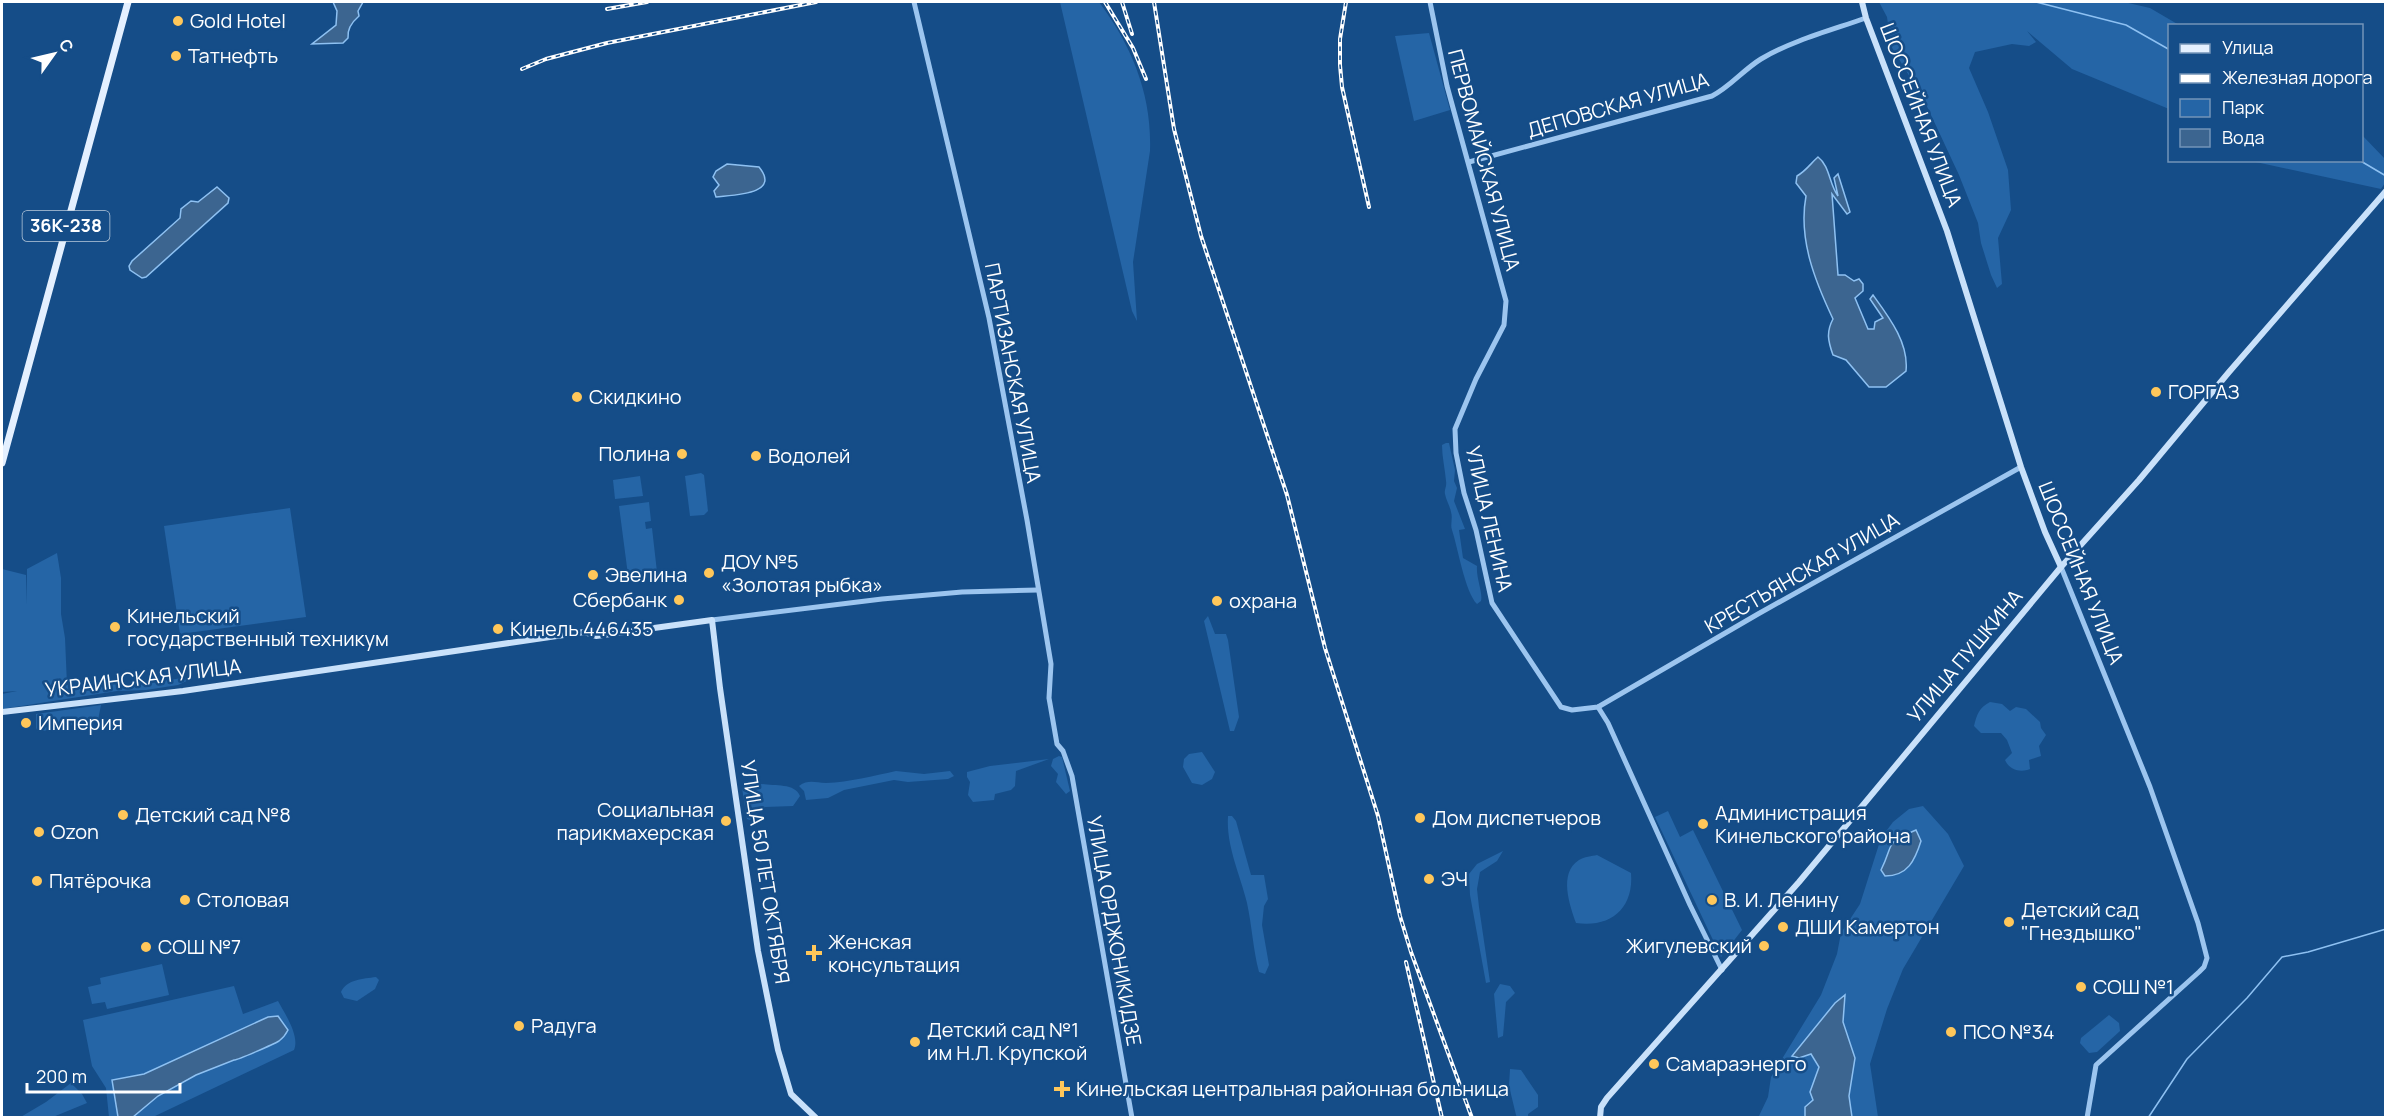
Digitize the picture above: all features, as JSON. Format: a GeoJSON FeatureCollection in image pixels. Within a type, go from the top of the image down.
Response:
{"type":"FeatureCollection","features":[{"type":"Feature","properties":{"kind":"main road","name":"36К-238"},"geometry":{"type":"LineString","coordinates":[[2,463],[128,2]]}},
{"type":"Feature","properties":{"kind":"main road","name":"ШОССЕЙНАЯ УЛИЦА"},"geometry":{"type":"LineString","coordinates":[[1862,2],[1866,18],[1947,231],[2021,466],[2045,532],[2061,567]]}},
{"type":"Feature","properties":{"kind":"main road","name":"УЛИЦА ПУШКИНА"},"geometry":{"type":"LineString","coordinates":[[1600,1118],[1604,1102],[1824,852],[2061,567],[2139,480],[2385,191]]}},
{"type":"Feature","properties":{"kind":"main road","name":"УКРАИНСКАЯ УЛИЦА"},"geometry":{"type":"LineString","coordinates":[[2,712],[183,691],[584,632],[596,636],[712,620]]}},
{"type":"Feature","properties":{"kind":"main road","name":"УЛИЦА 50 ЛЕТ ОКТЯБРЯ"},"geometry":{"type":"LineString","coordinates":[[712,620],[758,951],[778,1050],[791,1094],[816,1118]]}},
{"type":"Feature","properties":{"kind":"street","name":"ПАРТИЗАНСКАЯ УЛИЦА"},"geometry":{"type":"LineString","coordinates":[[914,2],[989,318],[1051,664],[1048,698],[1057,744],[1064,752]]}},
{"type":"Feature","properties":{"kind":"street","name":"ПЕРВОМАЙСКАЯ УЛИЦА"},"geometry":{"type":"LineString","coordinates":[[1430,2],[1447,86],[1506,301],[1504,325]]}},
{"type":"Feature","properties":{"kind":"street","name":"ДЕПОВСКАЯ УЛИЦА"},"geometry":{"type":"LineString","coordinates":[[1469,162],[1712,96],[1722,91],[1753,64],[1770,54],[1866,18]]}},
{"type":"Feature","properties":{"kind":"street","name":"УЛИЦА ЛЕНИНА"},"geometry":{"type":"LineString","coordinates":[[1504,325],[1476,378],[1455,429],[1456,453],[1464,493],[1476,530],[1490,595],[1497,611],[1561,707],[1572,710],[1599,707]]}},
{"type":"Feature","properties":{"kind":"street","name":"КРЕСТЬЯНСКАЯ УЛИЦА"},"geometry":{"type":"LineString","coordinates":[[1599,707],[1758,614],[2021,466]]}},
{"type":"Feature","properties":{"kind":"street","name":"ШОССЕЙНАЯ УЛИЦА"},"geometry":{"type":"LineString","coordinates":[[2061,567],[2150,787],[2198,922],[2207,958],[2204,967],[2199,972],[2096,1065],[2087,1118]]}},
{"type":"Feature","properties":{"kind":"street","name":"УКРАИНСКАЯ УЛИЦА"},"geometry":{"type":"LineString","coordinates":[[712,620],[882,598],[962,592],[1038,590]]}},
{"type":"Feature","properties":{"kind":"street"},"geometry":{"type":"LineString","coordinates":[[1599,707],[1689,904],[1722,970]]}},
{"type":"Feature","properties":{"kind":"street","name":"УЛИЦА ОРДЖОНИКИДЗЕ"},"geometry":{"type":"LineString","coordinates":[[1064,752],[1078,806],[1132,1118]]}},
{"type":"Feature","properties":{"kind":"green space"},"geometry":{"type":"Polygon","coordinates":[[[1060,2],[1099,2],[1130,54],[1138,72],[1148,110],[1150,151],[1133,262],[1137,321],[1132,311],[1060,2]]]}},
{"type":"Feature","properties":{"kind":"green space"},"geometry":{"type":"Polygon","coordinates":[[[1879,2],[2124,2],[2150,8],[2177,24],[2168,24],[2168,109],[2072,69],[2027,31],[2036,42],[2029,46],[2012,44],[1975,52],[1969,68],[1988,112],[2008,170],[2011,210],[1998,238],[2002,284],[1997,288],[1981,243],[1978,223],[1959,175],[1924,100],[1891,46],[1887,17],[1879,2]]]}},
{"type":"Feature","properties":{"kind":"green space"},"geometry":{"type":"Polygon","coordinates":[[[1429,33],[1450,110],[1414,121],[1395,36],[1429,33]]]}},
{"type":"Feature","properties":{"kind":"green space"},"geometry":{"type":"Polygon","coordinates":[[[2363,136],[2385,159],[2385,183],[2381,189],[2256,162],[2363,162],[2363,136]]]}},
{"type":"Feature","properties":{"kind":"green space"},"geometry":{"type":"Polygon","coordinates":[[[1449,443],[1455,470],[1454,481],[1457,488],[1454,501],[1465,529],[1459,530],[1463,558],[1477,566],[1481,601],[1477,604],[1465,580],[1451,528],[1452,514],[1445,492],[1442,454],[1442,445],[1449,443]]]}},
{"type":"Feature","properties":{"kind":"green space"},"geometry":{"type":"Polygon","coordinates":[[[701,473],[704,475],[708,511],[704,515],[690,516],[685,476],[701,473]]]}},
{"type":"Feature","properties":{"kind":"green space"},"geometry":{"type":"Polygon","coordinates":[[[640,476],[643,496],[615,499],[613,480],[640,476]]]}},
{"type":"Feature","properties":{"kind":"green space"},"geometry":{"type":"Polygon","coordinates":[[[649,502],[651,521],[645,522],[646,529],[652,528],[657,572],[628,575],[619,506],[649,502]]]}},
{"type":"Feature","properties":{"kind":"green space"},"geometry":{"type":"Polygon","coordinates":[[[290,508],[306,617],[180,634],[164,526],[290,508]]]}},
{"type":"Feature","properties":{"kind":"green space"},"geometry":{"type":"Polygon","coordinates":[[[57,553],[61,578],[61,614],[65,638],[67,685],[120,678],[129,686],[189,677],[191,679],[178,685],[146,690],[117,691],[2,709],[2,694],[17,691],[2,692],[2,569],[26,575],[27,605],[27,569],[57,553]]]}},
{"type":"Feature","properties":{"kind":"green space"},"geometry":{"type":"Polygon","coordinates":[[[1208,616],[1215,634],[1226,634],[1228,640],[1239,717],[1234,731],[1230,731],[1204,621],[1208,616]]]}},
{"type":"Feature","properties":{"kind":"green space"},"geometry":{"type":"Polygon","coordinates":[[[1990,702],[2002,704],[2010,711],[2016,707],[2026,709],[2040,722],[2046,735],[2039,746],[2041,756],[2029,760],[2030,769],[2016,770],[2009,766],[2005,760],[2012,753],[2007,740],[2001,733],[1981,733],[1974,726],[1979,712],[1990,702]]]}},
{"type":"Feature","properties":{"kind":"green space"},"geometry":{"type":"Polygon","coordinates":[[[101,705],[98,720],[38,732],[36,728],[36,714],[101,705]]]}},
{"type":"Feature","properties":{"kind":"green space"},"geometry":{"type":"Polygon","coordinates":[[[1202,752],[1215,772],[1212,779],[1202,785],[1192,783],[1183,767],[1184,759],[1189,754],[1202,752]]]}},
{"type":"Feature","properties":{"kind":"green space"},"geometry":{"type":"Polygon","coordinates":[[[1062,757],[1070,791],[1066,794],[1056,782],[1058,774],[1051,766],[1053,759],[1062,757]]]}},
{"type":"Feature","properties":{"kind":"green space"},"geometry":{"type":"Polygon","coordinates":[[[1049,759],[1016,771],[1015,786],[1011,790],[995,794],[994,800],[973,802],[968,795],[970,782],[967,772],[990,766],[1049,759]]]}},
{"type":"Feature","properties":{"kind":"green space"},"geometry":{"type":"Polygon","coordinates":[[[896,771],[924,774],[950,771],[954,776],[948,779],[908,782],[894,780],[844,790],[828,798],[806,800],[804,791],[799,786],[809,782],[844,781],[896,771]]]}},
{"type":"Feature","properties":{"kind":"green space"},"geometry":{"type":"Polygon","coordinates":[[[762,784],[789,787],[800,796],[793,806],[765,807],[750,820],[747,819],[742,788],[762,784]]]}},
{"type":"Feature","properties":{"kind":"green space"},"geometry":{"type":"Polygon","coordinates":[[[1923,806],[1948,834],[1964,866],[1903,969],[1887,1009],[1870,1064],[1878,1117],[1758,1118],[1768,1097],[1771,1077],[1821,995],[1837,954],[1841,933],[1860,904],[1881,838],[1893,822],[1909,809],[1923,806]]]}},
{"type":"Feature","properties":{"kind":"green space"},"geometry":{"type":"Polygon","coordinates":[[[1668,811],[1680,837],[1693,830],[1742,930],[1721,957],[1655,817],[1668,811]]]}},
{"type":"Feature","properties":{"kind":"green space"},"geometry":{"type":"Polygon","coordinates":[[[1228,816],[1232,816],[1236,821],[1251,875],[1264,875],[1268,899],[1264,906],[1262,925],[1269,965],[1265,974],[1259,972],[1247,903],[1229,838],[1228,816]]]}},
{"type":"Feature","properties":{"kind":"green space"},"geometry":{"type":"Polygon","coordinates":[[[1503,851],[1497,861],[1480,872],[1477,889],[1490,982],[1486,983],[1470,895],[1469,874],[1477,864],[1503,851]]]}},
{"type":"Feature","properties":{"kind":"green space"},"geometry":{"type":"Polygon","coordinates":[[[1597,855],[1631,873],[1628,897],[1624,906],[1609,919],[1588,924],[1576,923],[1567,890],[1569,873],[1579,860],[1597,855]]]}},
{"type":"Feature","properties":{"kind":"green space"},"geometry":{"type":"Polygon","coordinates":[[[162,964],[169,995],[107,1009],[105,1002],[92,1004],[88,987],[101,984],[100,978],[162,964]]]}},
{"type":"Feature","properties":{"kind":"green space"},"geometry":{"type":"Polygon","coordinates":[[[376,977],[379,980],[375,989],[357,1001],[344,998],[341,992],[347,984],[376,977]]]}},
{"type":"Feature","properties":{"kind":"green space"},"geometry":{"type":"Polygon","coordinates":[[[1500,984],[1510,986],[1515,993],[1506,1002],[1503,1036],[1498,1038],[1494,994],[1500,984]]]}},
{"type":"Feature","properties":{"kind":"green space"},"geometry":{"type":"Polygon","coordinates":[[[234,986],[243,1014],[278,1001],[295,1038],[294,1050],[153,1117],[109,1117],[106,1088],[92,1066],[83,1020],[234,986]]]}},
{"type":"Feature","properties":{"kind":"green space"},"geometry":{"type":"Polygon","coordinates":[[[2109,1015],[2119,1023],[2120,1031],[2097,1052],[2089,1053],[2080,1043],[2081,1038],[2109,1015]]]}},
{"type":"Feature","properties":{"kind":"green space"},"geometry":{"type":"Polygon","coordinates":[[[1510,1069],[1521,1070],[1538,1095],[1538,1107],[1528,1114],[1528,1117],[1517,1117],[1516,1115],[1509,1086],[1510,1069]]]}},
{"type":"Feature","properties":{"kind":"green space"},"geometry":{"type":"Polygon","coordinates":[[[71,1083],[87,1103],[53,1117],[19,1118],[46,1102],[71,1083]]]}},
{"type":"Feature","properties":{"kind":"water"},"geometry":{"type":"Polygon","coordinates":[[[333,2],[363,2],[358,11],[359,16],[350,26],[348,38],[343,43],[312,44],[336,25],[337,11],[333,2]]]}},
{"type":"Feature","properties":{"kind":"water"},"geometry":{"type":"Polygon","coordinates":[[[1818,157],[1825,165],[1838,196],[1834,178],[1838,174],[1850,212],[1847,214],[1832,194],[1838,275],[1845,275],[1854,281],[1859,279],[1863,284],[1863,291],[1855,298],[1868,329],[1874,329],[1875,322],[1883,318],[1870,299],[1873,295],[1897,331],[1904,350],[1906,371],[1886,387],[1869,387],[1846,360],[1833,355],[1831,350],[1829,332],[1833,319],[1814,275],[1804,228],[1806,196],[1796,183],[1797,176],[1818,157]]]}},
{"type":"Feature","properties":{"kind":"water"},"geometry":{"type":"Polygon","coordinates":[[[727,164],[759,167],[764,176],[764,183],[752,192],[716,197],[714,191],[719,185],[713,177],[716,171],[727,164]]]}},
{"type":"Feature","properties":{"kind":"water"},"geometry":{"type":"Polygon","coordinates":[[[217,187],[229,198],[228,203],[146,277],[142,278],[130,270],[129,266],[132,261],[180,218],[181,209],[191,201],[198,202],[217,187]]]}},
{"type":"Feature","properties":{"kind":"water"},"geometry":{"type":"Polygon","coordinates":[[[1916,830],[1921,841],[1909,866],[1899,873],[1885,876],[1881,870],[1891,845],[1899,838],[1916,830]]]}},
{"type":"Feature","properties":{"kind":"water"},"geometry":{"type":"Polygon","coordinates":[[[1845,995],[1843,1022],[1855,1058],[1849,1096],[1852,1117],[1805,1117],[1805,1107],[1813,1100],[1810,1092],[1819,1067],[1811,1054],[1799,1058],[1792,1056],[1835,1003],[1845,995]]]}},
{"type":"Feature","properties":{"kind":"water"},"geometry":{"type":"Polygon","coordinates":[[[278,1016],[288,1030],[279,1041],[196,1075],[158,1096],[133,1117],[118,1117],[112,1080],[144,1074],[268,1017],[278,1016]]]}},
{"type":"Feature","properties":{"kind":"waterway"},"geometry":{"type":"LineString","coordinates":[[2036,2],[2126,25],[2168,49]]}},
{"type":"Feature","properties":{"kind":"waterway"},"geometry":{"type":"LineString","coordinates":[[2362,162],[2386,176]]}},
{"type":"Feature","properties":{"kind":"waterway"},"geometry":{"type":"LineString","coordinates":[[2148,1118],[2187,1059],[2247,998],[2282,957],[2308,952],[2386,929]]}},
{"type":"Feature","properties":{"kind":"railway"},"geometry":{"type":"LineString","coordinates":[[607,9],[647,2]]}},
{"type":"Feature","properties":{"kind":"railway"},"geometry":{"type":"LineString","coordinates":[[522,69],[546,59],[607,43],[816,2]]}},
{"type":"Feature","properties":{"kind":"railway"},"geometry":{"type":"LineString","coordinates":[[1105,2],[1133,48],[1146,79]]}},
{"type":"Feature","properties":{"kind":"railway"},"geometry":{"type":"LineString","coordinates":[[1122,2],[1132,34]]}},
{"type":"Feature","properties":{"kind":"railway"},"geometry":{"type":"LineString","coordinates":[[1154,2],[1174,129],[1201,236],[1287,495],[1325,648],[1378,816],[1400,916],[1411,952],[1472,1118]]}},
{"type":"Feature","properties":{"kind":"railway"},"geometry":{"type":"LineString","coordinates":[[1346,2],[1340,39],[1342,87],[1369,207]]}},
{"type":"Feature","properties":{"kind":"railway"},"geometry":{"type":"LineString","coordinates":[[1406,962],[1442,1118]]}},
{"type":"Feature","properties":{"kind":"place","name":"Gold Hotel"},"geometry":{"type":"Point","coordinates":[178,21]}},
{"type":"Feature","properties":{"kind":"place","name":"Татнефть"},"geometry":{"type":"Point","coordinates":[176,56]}},
{"type":"Feature","properties":{"kind":"place","name":"ГОРГАЗ"},"geometry":{"type":"Point","coordinates":[2156,392]}},
{"type":"Feature","properties":{"kind":"place","name":"Скидкино"},"geometry":{"type":"Point","coordinates":[577,397]}},
{"type":"Feature","properties":{"kind":"place","name":"Полина"},"geometry":{"type":"Point","coordinates":[682,454]}},
{"type":"Feature","properties":{"kind":"place","name":"Водолей"},"geometry":{"type":"Point","coordinates":[756,456]}},
{"type":"Feature","properties":{"kind":"place","name":"ДОУ №5 «Золотая рыбка»"},"geometry":{"type":"Point","coordinates":[709,573]}},
{"type":"Feature","properties":{"kind":"place","name":"Эвелина"},"geometry":{"type":"Point","coordinates":[593,575]}},
{"type":"Feature","properties":{"kind":"place","name":"Сбербанк"},"geometry":{"type":"Point","coordinates":[679,600]}},
{"type":"Feature","properties":{"kind":"place","name":"охрана"},"geometry":{"type":"Point","coordinates":[1217,601]}},
{"type":"Feature","properties":{"kind":"place","name":"Кинельский государственный техникум"},"geometry":{"type":"Point","coordinates":[115,627]}},
{"type":"Feature","properties":{"kind":"place","name":"Кинель 446435"},"geometry":{"type":"Point","coordinates":[498,629]}},
{"type":"Feature","properties":{"kind":"place","name":"Империя"},"geometry":{"type":"Point","coordinates":[26,723]}},
{"type":"Feature","properties":{"kind":"place","name":"Детский сад №8"},"geometry":{"type":"Point","coordinates":[123,815]}},
{"type":"Feature","properties":{"kind":"place","name":"Дом диспетчеров"},"geometry":{"type":"Point","coordinates":[1420,818]}},
{"type":"Feature","properties":{"kind":"place","name":"Социальная парикмахерская"},"geometry":{"type":"Point","coordinates":[726,821]}},
{"type":"Feature","properties":{"kind":"place","name":"Администрация Кинельского района"},"geometry":{"type":"Point","coordinates":[1703,824]}},
{"type":"Feature","properties":{"kind":"place","name":"Ozon"},"geometry":{"type":"Point","coordinates":[39,832]}},
{"type":"Feature","properties":{"kind":"place","name":"ЭЧ"},"geometry":{"type":"Point","coordinates":[1429,879]}},
{"type":"Feature","properties":{"kind":"place","name":"Пятёрочка"},"geometry":{"type":"Point","coordinates":[37,881]}},
{"type":"Feature","properties":{"kind":"place","name":"Столовая"},"geometry":{"type":"Point","coordinates":[185,900]}},
{"type":"Feature","properties":{"kind":"place","name":"В. И. Ленину"},"geometry":{"type":"Point","coordinates":[1712,900]}},
{"type":"Feature","properties":{"kind":"place","name":"Детский сад \"Гнездышко\""},"geometry":{"type":"Point","coordinates":[2009,922]}},
{"type":"Feature","properties":{"kind":"place","name":"ДШИ Камертон"},"geometry":{"type":"Point","coordinates":[1783,927]}},
{"type":"Feature","properties":{"kind":"place","name":"Жигулевский"},"geometry":{"type":"Point","coordinates":[1764,946]}},
{"type":"Feature","properties":{"kind":"place","name":"СОШ №7"},"geometry":{"type":"Point","coordinates":[146,947]}},
{"type":"Feature","properties":{"kind":"place","name":"Женская консультация"},"geometry":{"type":"Point","coordinates":[814,953]}},
{"type":"Feature","properties":{"kind":"place","name":"СОШ №1"},"geometry":{"type":"Point","coordinates":[2081,987]}},
{"type":"Feature","properties":{"kind":"place","name":"Радуга"},"geometry":{"type":"Point","coordinates":[519,1026]}},
{"type":"Feature","properties":{"kind":"place","name":"ПСО №34"},"geometry":{"type":"Point","coordinates":[1951,1032]}},
{"type":"Feature","properties":{"kind":"place","name":"Детский сад №1 им Н.Л. Крупской"},"geometry":{"type":"Point","coordinates":[915,1042]}},
{"type":"Feature","properties":{"kind":"place","name":"Самараэнерго"},"geometry":{"type":"Point","coordinates":[1654,1064]}},
{"type":"Feature","properties":{"kind":"place","name":"Кинельская центральная районная больница"},"geometry":{"type":"Point","coordinates":[1062,1089]}}]}
